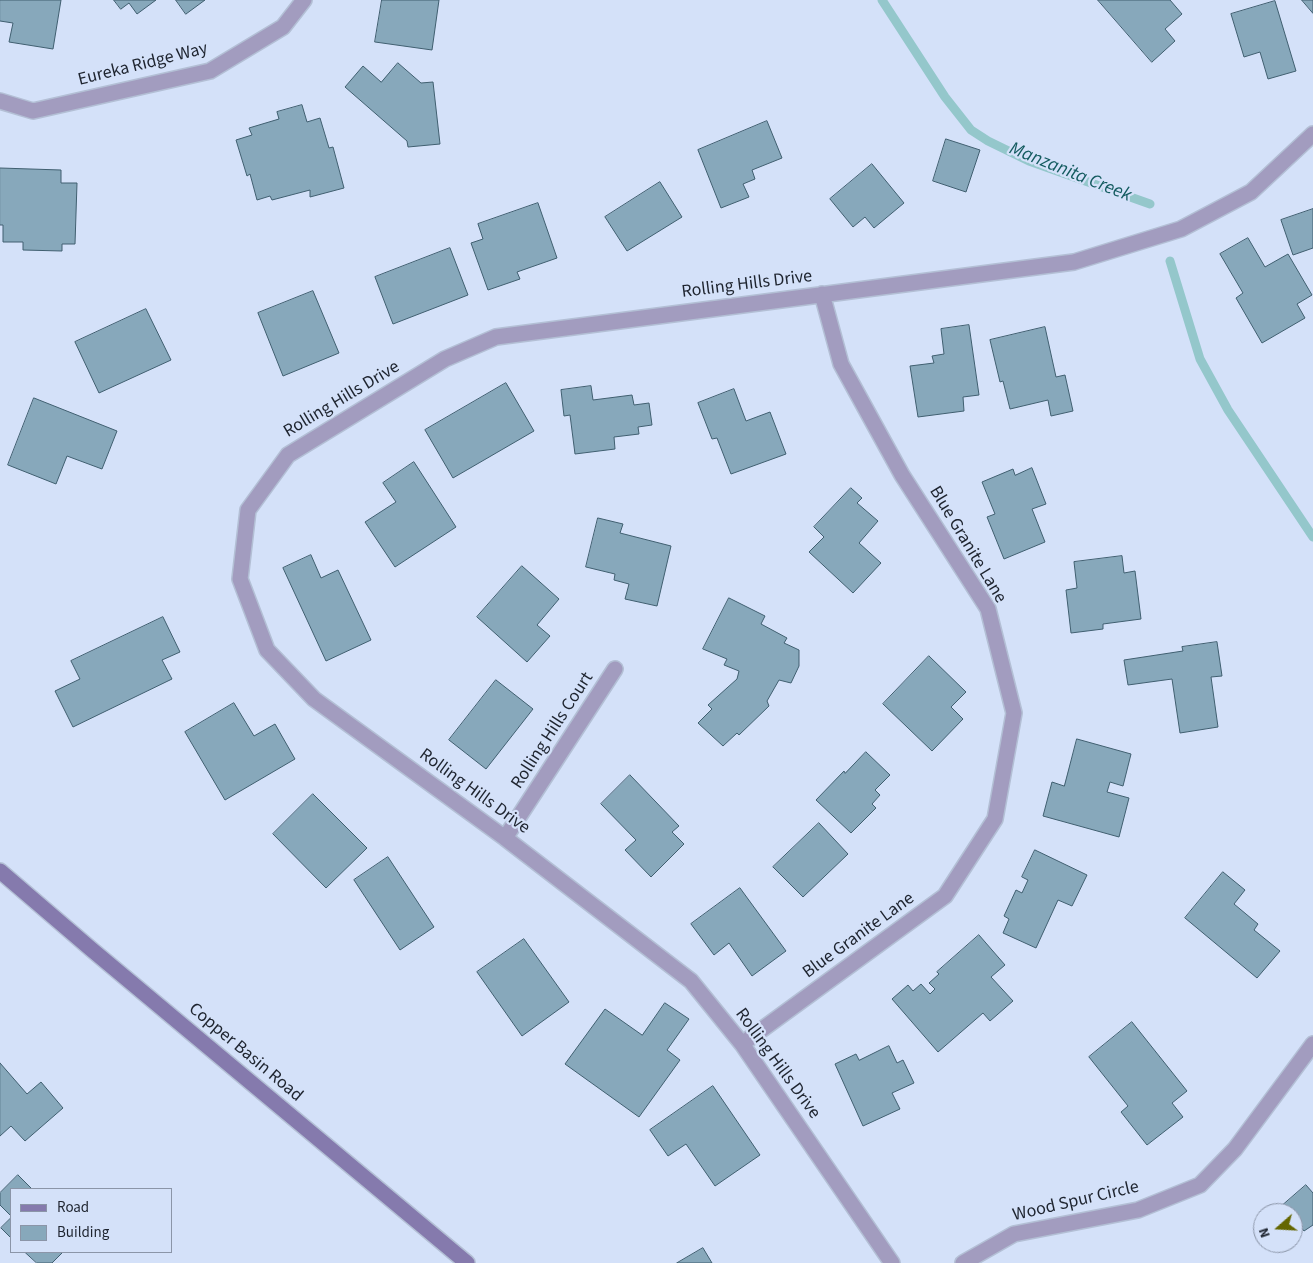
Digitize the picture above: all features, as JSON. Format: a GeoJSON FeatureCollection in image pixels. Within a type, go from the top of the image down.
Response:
{"type":"FeatureCollection","features":[{"type":"Feature","properties":{"kind":"street","name":"Eureka Ridge Way"},"geometry":{"type":"LineString","coordinates":[[0,101],[33,110],[210,71],[283,27],[304,0]]}},
{"type":"Feature","properties":{"kind":"street","name":"Rolling Hills Drive"},"geometry":{"type":"LineString","coordinates":[[892,1263],[742,1044],[691,981],[506,838],[314,699],[267,650],[240,579],[248,510],[288,455],[446,359],[496,337],[1074,262],[1181,230],[1251,192],[1313,134]]}},
{"type":"Feature","properties":{"kind":"street","name":"Blue Granite Lane"},"geometry":{"type":"LineString","coordinates":[[742,1044],[945,896],[995,819],[1014,713],[988,609],[902,475],[841,364],[822,294]]}},
{"type":"Feature","properties":{"kind":"street","name":"Rolling Hills Court"},"geometry":{"type":"LineString","coordinates":[[506,838],[615,669]]}},
{"type":"Feature","properties":{"kind":"street","name":"Copper Basin Road"},"geometry":{"type":"LineString","coordinates":[[0,871],[467,1263]]}},
{"type":"Feature","properties":{"kind":"street","name":"Wood Spur Circle"},"geometry":{"type":"LineString","coordinates":[[963,1263],[1014,1234],[1138,1210],[1200,1185],[1235,1148],[1313,1044]]}},
{"type":"Feature","properties":{"kind":"building"},"geometry":{"type":"Polygon","coordinates":[[[0,0],[61,0],[53,49],[9,42],[13,23],[0,21],[0,0]]]}},
{"type":"Feature","properties":{"kind":"building"},"geometry":{"type":"Polygon","coordinates":[[[114,0],[156,0],[137,14],[129,3],[121,9],[114,0]]]}},
{"type":"Feature","properties":{"kind":"building"},"geometry":{"type":"Polygon","coordinates":[[[176,0],[205,0],[186,14],[176,0]]]}},
{"type":"Feature","properties":{"kind":"building"},"geometry":{"type":"Polygon","coordinates":[[[382,0],[439,0],[432,50],[375,42],[382,0]]]}},
{"type":"Feature","properties":{"kind":"building"},"geometry":{"type":"Polygon","coordinates":[[[1098,0],[1170,0],[1182,14],[1165,29],[1175,41],[1152,62],[1098,0]]]}},
{"type":"Feature","properties":{"kind":"building"},"geometry":{"type":"Polygon","coordinates":[[[1302,0],[1313,0],[1313,13],[1302,0]]]}},
{"type":"Feature","properties":{"kind":"building"},"geometry":{"type":"Polygon","coordinates":[[[1275,1],[1296,71],[1268,79],[1260,52],[1244,57],[1231,14],[1275,1]]]}},
{"type":"Feature","properties":{"kind":"building"},"geometry":{"type":"Polygon","coordinates":[[[398,63],[421,83],[433,82],[440,144],[408,147],[407,141],[345,87],[363,66],[381,82],[398,63]]]}},
{"type":"Feature","properties":{"kind":"building"},"geometry":{"type":"Polygon","coordinates":[[[302,105],[307,122],[320,118],[329,148],[333,147],[344,188],[310,197],[310,190],[272,200],[270,196],[257,200],[250,174],[247,176],[236,140],[252,135],[249,128],[279,119],[277,112],[302,105]]]}},
{"type":"Feature","properties":{"kind":"building"},"geometry":{"type":"Polygon","coordinates":[[[767,121],[782,158],[752,170],[755,179],[743,184],[749,197],[721,208],[698,150],[767,121]]]}},
{"type":"Feature","properties":{"kind":"building"},"geometry":{"type":"Polygon","coordinates":[[[946,139],[980,150],[966,192],[933,181],[946,139]]]}},
{"type":"Feature","properties":{"kind":"building"},"geometry":{"type":"Polygon","coordinates":[[[872,164],[904,203],[874,228],[865,217],[853,227],[830,199],[872,164]]]}},
{"type":"Feature","properties":{"kind":"building"},"geometry":{"type":"Polygon","coordinates":[[[0,168],[61,170],[61,183],[77,183],[75,244],[62,244],[62,251],[23,250],[23,242],[3,242],[3,225],[0,225],[0,168]]]}},
{"type":"Feature","properties":{"kind":"building"},"geometry":{"type":"Polygon","coordinates":[[[660,182],[682,217],[627,251],[605,217],[660,182]]]}},
{"type":"Feature","properties":{"kind":"building"},"geometry":{"type":"Polygon","coordinates":[[[538,203],[557,258],[517,272],[520,279],[488,290],[471,243],[483,239],[478,224],[538,203]]]}},
{"type":"Feature","properties":{"kind":"building"},"geometry":{"type":"Polygon","coordinates":[[[1313,209],[1313,248],[1293,255],[1281,220],[1313,209]]]}},
{"type":"Feature","properties":{"kind":"building"},"geometry":{"type":"Polygon","coordinates":[[[1248,238],[1265,267],[1288,254],[1312,295],[1297,304],[1305,318],[1262,343],[1236,298],[1243,293],[1220,254],[1248,238]]]}},
{"type":"Feature","properties":{"kind":"building"},"geometry":{"type":"Polygon","coordinates":[[[450,248],[468,295],[393,324],[375,277],[450,248]]]}},
{"type":"Feature","properties":{"kind":"building"},"geometry":{"type":"Polygon","coordinates":[[[313,291],[339,353],[283,376],[258,313],[313,291]]]}},
{"type":"Feature","properties":{"kind":"building"},"geometry":{"type":"Polygon","coordinates":[[[146,309],[171,360],[99,393],[75,342],[146,309]]]}},
{"type":"Feature","properties":{"kind":"building"},"geometry":{"type":"Polygon","coordinates":[[[969,325],[979,395],[963,397],[964,411],[918,417],[910,366],[934,363],[932,356],[944,354],[941,329],[969,325]]]}},
{"type":"Feature","properties":{"kind":"building"},"geometry":{"type":"Polygon","coordinates":[[[1045,327],[1056,377],[1065,375],[1073,411],[1051,416],[1048,400],[1010,409],[1003,381],[1000,382],[990,340],[1045,327]]]}},
{"type":"Feature","properties":{"kind":"building"},"geometry":{"type":"Polygon","coordinates":[[[506,383],[534,431],[453,478],[425,430],[506,383]]]}},
{"type":"Feature","properties":{"kind":"building"},"geometry":{"type":"Polygon","coordinates":[[[591,386],[593,400],[632,395],[634,405],[649,403],[652,425],[638,427],[639,434],[614,437],[615,449],[575,454],[570,415],[564,416],[561,390],[591,386]]]}},
{"type":"Feature","properties":{"kind":"building"},"geometry":{"type":"Polygon","coordinates":[[[734,389],[746,421],[770,412],[786,454],[731,474],[717,438],[712,439],[698,403],[734,389]]]}},
{"type":"Feature","properties":{"kind":"building"},"geometry":{"type":"Polygon","coordinates":[[[34,398],[117,431],[102,469],[67,456],[56,484],[8,465],[34,398]]]}},
{"type":"Feature","properties":{"kind":"building"},"geometry":{"type":"Polygon","coordinates":[[[414,462],[456,527],[395,567],[365,522],[396,502],[383,483],[414,462]]]}},
{"type":"Feature","properties":{"kind":"building"},"geometry":{"type":"Polygon","coordinates":[[[1032,468],[1046,504],[1032,509],[1045,542],[1004,559],[987,517],[995,514],[982,482],[1013,469],[1015,475],[1032,468]]]}},
{"type":"Feature","properties":{"kind":"building"},"geometry":{"type":"Polygon","coordinates":[[[851,488],[862,498],[857,503],[878,521],[859,543],[881,563],[853,593],[809,552],[824,537],[814,527],[851,488]]]}},
{"type":"Feature","properties":{"kind":"building"},"geometry":{"type":"Polygon","coordinates":[[[598,518],[623,524],[620,533],[671,546],[657,606],[625,599],[629,584],[614,580],[615,574],[586,567],[598,518]]]}},
{"type":"Feature","properties":{"kind":"building"},"geometry":{"type":"Polygon","coordinates":[[[311,555],[321,578],[338,570],[371,640],[326,661],[283,568],[311,555]]]}},
{"type":"Feature","properties":{"kind":"building"},"geometry":{"type":"Polygon","coordinates":[[[1122,556],[1124,573],[1135,571],[1141,619],[1103,624],[1103,629],[1071,633],[1066,590],[1077,588],[1074,562],[1122,556]]]}},
{"type":"Feature","properties":{"kind":"building"},"geometry":{"type":"Polygon","coordinates":[[[522,566],[559,599],[537,625],[550,636],[527,662],[477,617],[522,566]]]}},
{"type":"Feature","properties":{"kind":"building"},"geometry":{"type":"Polygon","coordinates":[[[729,598],[765,616],[761,624],[787,638],[784,643],[799,650],[799,666],[791,683],[779,680],[767,701],[769,706],[739,735],[737,733],[723,746],[698,723],[712,709],[708,705],[737,679],[739,671],[724,665],[727,659],[703,649],[729,598]]]}},
{"type":"Feature","properties":{"kind":"building"},"geometry":{"type":"Polygon","coordinates":[[[163,617],[180,652],[162,660],[172,679],[73,727],[55,691],[80,679],[71,661],[163,617]]]}},
{"type":"Feature","properties":{"kind":"building"},"geometry":{"type":"Polygon","coordinates":[[[1217,642],[1222,676],[1211,677],[1218,727],[1180,733],[1172,679],[1128,685],[1124,660],[1183,651],[1182,647],[1217,642]]]}},
{"type":"Feature","properties":{"kind":"building"},"geometry":{"type":"Polygon","coordinates":[[[929,656],[966,692],[951,707],[963,719],[932,751],[883,704],[929,656]]]}},
{"type":"Feature","properties":{"kind":"building"},"geometry":{"type":"Polygon","coordinates":[[[496,680],[533,709],[486,769],[449,740],[496,680]]]}},
{"type":"Feature","properties":{"kind":"building"},"geometry":{"type":"Polygon","coordinates":[[[234,703],[254,736],[275,724],[295,759],[225,800],[185,732],[234,703]]]}},
{"type":"Feature","properties":{"kind":"building"},"geometry":{"type":"Polygon","coordinates":[[[1077,739],[1131,754],[1123,786],[1110,782],[1107,792],[1129,798],[1119,837],[1043,816],[1052,782],[1064,786],[1077,739]]]}},
{"type":"Feature","properties":{"kind":"building"},"geometry":{"type":"Polygon","coordinates":[[[866,752],[890,775],[875,790],[880,795],[872,804],[876,808],[851,833],[816,800],[844,771],[845,773],[866,752]]]}},
{"type":"Feature","properties":{"kind":"building"},"geometry":{"type":"Polygon","coordinates":[[[630,775],[679,826],[672,832],[684,844],[651,877],[625,850],[636,840],[601,804],[630,775]]]}},
{"type":"Feature","properties":{"kind":"building"},"geometry":{"type":"Polygon","coordinates":[[[313,794],[367,848],[326,888],[273,834],[313,794]]]}},
{"type":"Feature","properties":{"kind":"building"},"geometry":{"type":"Polygon","coordinates":[[[819,823],[848,854],[803,897],[773,867],[819,823]]]}},
{"type":"Feature","properties":{"kind":"building"},"geometry":{"type":"Polygon","coordinates":[[[1035,850],[1087,875],[1072,906],[1058,900],[1036,948],[1003,933],[1009,919],[1004,916],[1016,890],[1022,893],[1028,880],[1022,877],[1035,850]]]}},
{"type":"Feature","properties":{"kind":"building"},"geometry":{"type":"Polygon","coordinates":[[[388,857],[434,927],[400,950],[354,880],[388,857]]]}},
{"type":"Feature","properties":{"kind":"building"},"geometry":{"type":"Polygon","coordinates":[[[1223,872],[1245,890],[1234,904],[1258,924],[1254,930],[1280,951],[1257,978],[1185,918],[1223,872]]]}},
{"type":"Feature","properties":{"kind":"building"},"geometry":{"type":"Polygon","coordinates":[[[740,888],[786,951],[752,976],[729,943],[714,955],[691,924],[740,888]]]}},
{"type":"Feature","properties":{"kind":"building"},"geometry":{"type":"Polygon","coordinates":[[[979,935],[1005,965],[991,977],[1013,1001],[990,1021],[983,1013],[938,1052],[892,999],[908,985],[913,991],[921,984],[930,994],[935,989],[929,983],[939,974],[937,972],[979,935]]]}},
{"type":"Feature","properties":{"kind":"building"},"geometry":{"type":"Polygon","coordinates":[[[524,939],[569,1002],[522,1036],[477,972],[524,939]]]}},
{"type":"Feature","properties":{"kind":"building"},"geometry":{"type":"Polygon","coordinates":[[[665,1003],[689,1019],[667,1050],[680,1060],[639,1117],[565,1064],[605,1009],[642,1035],[665,1003]]]}},
{"type":"Feature","properties":{"kind":"building"},"geometry":{"type":"Polygon","coordinates":[[[1132,1022],[1187,1091],[1172,1103],[1183,1117],[1147,1145],[1121,1112],[1128,1106],[1089,1057],[1132,1022]]]}},
{"type":"Feature","properties":{"kind":"building"},"geometry":{"type":"Polygon","coordinates":[[[889,1046],[897,1063],[903,1060],[914,1083],[892,1093],[900,1109],[863,1126],[835,1064],[856,1054],[859,1060],[889,1046]]]}},
{"type":"Feature","properties":{"kind":"building"},"geometry":{"type":"Polygon","coordinates":[[[0,1063],[27,1094],[41,1082],[63,1108],[25,1141],[11,1126],[0,1136],[0,1063]]]}},
{"type":"Feature","properties":{"kind":"building"},"geometry":{"type":"Polygon","coordinates":[[[713,1086],[760,1155],[715,1186],[686,1144],[668,1156],[650,1130],[713,1086]]]}},
{"type":"Feature","properties":{"kind":"building"},"geometry":{"type":"Polygon","coordinates":[[[18,1175],[31,1188],[10,1188],[10,1215],[0,1205],[0,1193],[18,1175]]]}},
{"type":"Feature","properties":{"kind":"building"},"geometry":{"type":"Polygon","coordinates":[[[1306,1185],[1313,1193],[1313,1225],[1303,1230],[1303,1203],[1285,1203],[1306,1185]]]}},
{"type":"Feature","properties":{"kind":"building"},"geometry":{"type":"Polygon","coordinates":[[[10,1219],[10,1237],[1,1228],[10,1219]]]}},
{"type":"Feature","properties":{"kind":"building"},"geometry":{"type":"Polygon","coordinates":[[[703,1248],[712,1263],[677,1263],[703,1248]]]}},
{"type":"Feature","properties":{"kind":"building"},"geometry":{"type":"Polygon","coordinates":[[[26,1253],[62,1253],[52,1263],[37,1263],[26,1253]]]}},
{"type":"Feature","properties":{"kind":"waterway","name":"Manzanita Creek"},"geometry":{"type":"LineString","coordinates":[[882,0],[945,97],[971,130],[988,141],[1029,161],[1150,204]]}},
{"type":"Feature","properties":{"kind":"waterway","name":"Manzanita Creek"},"geometry":{"type":"LineString","coordinates":[[1170,261],[1200,359],[1228,410],[1313,537]]}}]}
